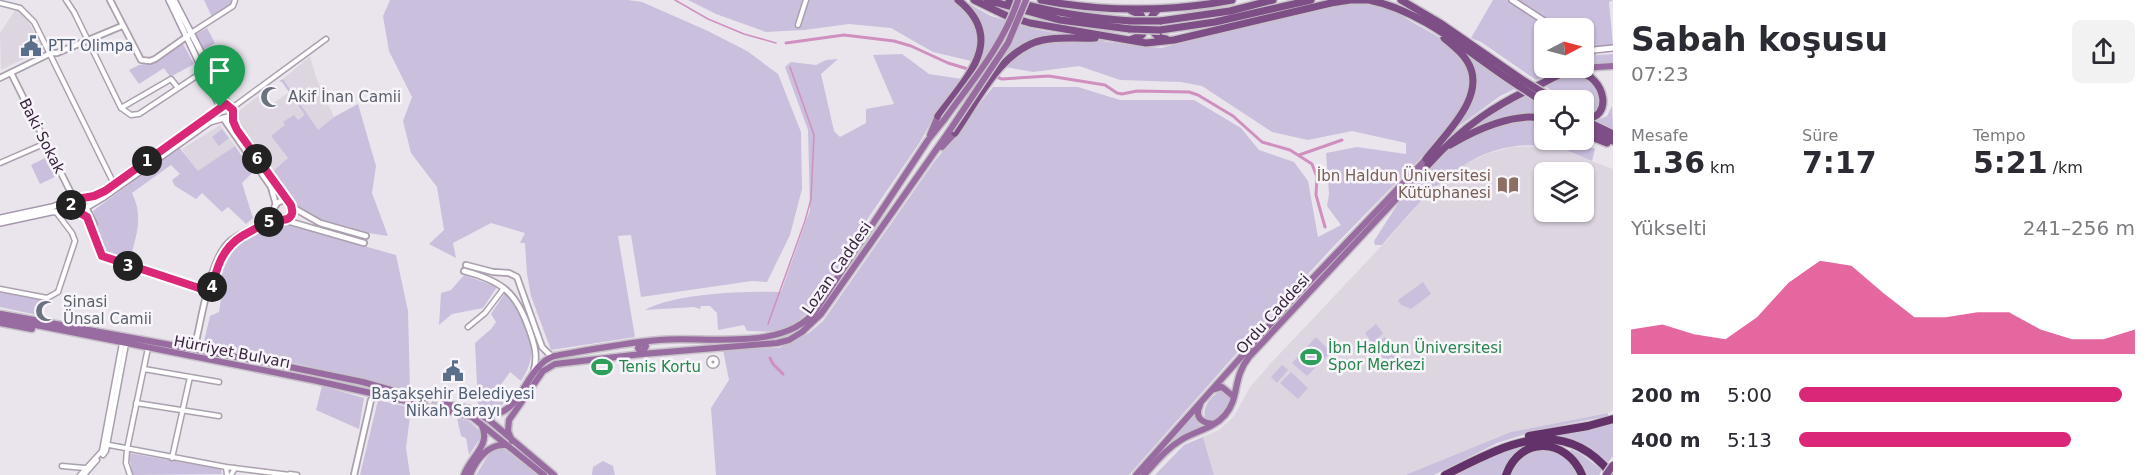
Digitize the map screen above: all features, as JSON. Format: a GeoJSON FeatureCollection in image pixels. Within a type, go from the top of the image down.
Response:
{"type":"FeatureCollection","features":[{"type":"Feature","properties":{"kind":"highway"},"geometry":{"type":"LineString","coordinates":[[941,118],[972,72],[981,49],[979,25],[970,10],[958,0]]}},
{"type":"Feature","properties":{"kind":"highway"},"geometry":{"type":"LineString","coordinates":[[974,0],[1007,16],[1030,23],[1146,43],[1174,40],[1331,3],[1370,0],[1388,4],[1432,26],[1534,90]]}},
{"type":"Feature","properties":{"kind":"highway"},"geometry":{"type":"LineString","coordinates":[[987,0],[1021,3]]}},
{"type":"Feature","properties":{"kind":"highway"},"geometry":{"type":"LineString","coordinates":[[1009,0],[1060,13],[1160,30],[1215,22],[1311,0]]}},
{"type":"Feature","properties":{"kind":"highway"},"geometry":{"type":"LineString","coordinates":[[1041,0],[1161,9],[1200,6],[1232,0]]}},
{"type":"Feature","properties":{"kind":"highway"},"geometry":{"type":"LineString","coordinates":[[1080,0],[1098,6]]}},
{"type":"Feature","properties":{"kind":"highway"},"geometry":{"type":"LineString","coordinates":[[1130,25],[1230,11],[1273,0]]}},
{"type":"Feature","properties":{"kind":"highway"},"geometry":{"type":"LineString","coordinates":[[1401,0],[1440,23],[1520,82]]}},
{"type":"Feature","properties":{"kind":"highway"},"geometry":{"type":"LineString","coordinates":[[1125,8],[1141,15],[1146,31],[1140,37],[1125,40]]}},
{"type":"Feature","properties":{"kind":"highway"},"geometry":{"type":"LineString","coordinates":[[1161,9],[1154,12],[1151,18],[1152,31],[1159,38],[1174,40]]}},
{"type":"Feature","properties":{"kind":"highway"},"geometry":{"type":"LineString","coordinates":[[1427,162],[1466,105],[1473,86],[1473,74],[1467,61],[1432,26]]}},
{"type":"Feature","properties":{"kind":"highway"},"geometry":{"type":"LineString","coordinates":[[952,131],[994,75],[1010,57],[1024,48],[1039,41],[1107,38]]}},
{"type":"Feature","properties":{"kind":"highway"},"geometry":{"type":"LineString","coordinates":[[1427,162],[1456,135],[1484,114],[1511,98],[1568,72],[1586,74],[1596,79],[1604,88],[1609,106],[1603,116],[1594,118]]}},
{"type":"Feature","properties":{"kind":"highway"},"geometry":{"type":"LineString","coordinates":[[1594,74],[1608,86]]}},
{"type":"Feature","properties":{"kind":"highway"},"geometry":{"type":"LineString","coordinates":[[1427,162],[1464,123],[1494,102],[1543,78]]}},
{"type":"Feature","properties":{"kind":"highway"},"geometry":{"type":"LineString","coordinates":[[1427,162],[1449,145],[1503,122],[1526,116],[1534,117]]}},
{"type":"Feature","properties":{"kind":"highway"},"geometry":{"type":"LineString","coordinates":[[1594,124],[1613,134]]}},
{"type":"Feature","properties":{"kind":"highway"},"geometry":{"type":"LineString","coordinates":[[1594,133],[1613,143]]}},
{"type":"Feature","properties":{"kind":"highway"},"geometry":{"type":"LineString","coordinates":[[1594,137],[1613,143]]}},
{"type":"Feature","properties":{"kind":"highway"},"geometry":{"type":"LineString","coordinates":[[1443,475],[1506,443],[1613,419]]}},
{"type":"Feature","properties":{"kind":"highway"},"geometry":{"type":"LineString","coordinates":[[1443,475],[1500,448],[1537,439],[1560,441],[1575,446],[1594,457],[1612,475]]}},
{"type":"Feature","properties":{"kind":"highway"},"geometry":{"type":"LineString","coordinates":[[1506,475],[1519,454],[1531,448],[1543,446],[1557,448],[1568,454],[1577,464],[1582,475]]}},
{"type":"Feature","properties":{"kind":"highway"},"geometry":{"type":"LineString","coordinates":[[1606,475],[1613,465]]}},
{"type":"Feature","properties":{"kind":"main road"},"geometry":{"type":"LineString","coordinates":[[0,223],[56,212],[77,211],[86,207],[104,197],[210,122],[228,118],[233,113],[231,105],[170,0]]}},
{"type":"Feature","properties":{"kind":"main road"},"geometry":{"type":"LineString","coordinates":[[174,0],[223,118]]}},
{"type":"Feature","properties":{"kind":"main road"},"geometry":{"type":"LineString","coordinates":[[1512,0],[1540,18]]}},
{"type":"Feature","properties":{"kind":"main road","name":"Lozan Caddesi"},"geometry":{"type":"LineString","coordinates":[[551,356],[641,342],[774,335],[795,328],[819,312],[941,118],[1001,38],[1021,3]]}},
{"type":"Feature","properties":{"kind":"main road","name":"Lozan Caddesi"},"geometry":{"type":"LineString","coordinates":[[509,420],[543,371],[551,366],[642,354],[777,343],[789,340],[802,332],[952,131],[1008,43],[1021,3]]}},
{"type":"Feature","properties":{"kind":"main road"},"geometry":{"type":"LineString","coordinates":[[1594,50],[1613,48]]}},
{"type":"Feature","properties":{"kind":"main road"},"geometry":{"type":"LineString","coordinates":[[1594,67],[1613,66]]}},
{"type":"Feature","properties":{"kind":"main road"},"geometry":{"type":"LineString","coordinates":[[1600,77],[1599,71],[1605,67]]}},
{"type":"Feature","properties":{"kind":"main road"},"geometry":{"type":"LineString","coordinates":[[0,218],[94,196],[220,108],[231,105]]}},
{"type":"Feature","properties":{"kind":"main road","name":"Ordu Caddesi"},"geometry":{"type":"LineString","coordinates":[[1136,475],[1291,301],[1427,162]]}},
{"type":"Feature","properties":{"kind":"main road","name":"Ordu Caddesi"},"geometry":{"type":"LineString","coordinates":[[1144,475],[1174,445],[1214,424],[1229,410],[1239,372],[1249,357],[1427,162]]}},
{"type":"Feature","properties":{"kind":"main road"},"geometry":{"type":"LineString","coordinates":[[76,199],[86,207]]}},
{"type":"Feature","properties":{"kind":"main road"},"geometry":{"type":"LineString","coordinates":[[76,199],[71,206],[77,211]]}},
{"type":"Feature","properties":{"kind":"main road"},"geometry":{"type":"LineString","coordinates":[[0,316],[48,332],[84,333]]}},
{"type":"Feature","properties":{"kind":"main road"},"geometry":{"type":"LineString","coordinates":[[0,316],[84,333]]}},
{"type":"Feature","properties":{"kind":"main road","name":"Hürriyet Bulvarı"},"geometry":{"type":"LineString","coordinates":[[84,333],[196,350],[363,382],[423,402],[124,344],[84,333]]}},
{"type":"Feature","properties":{"kind":"main road"},"geometry":{"type":"LineString","coordinates":[[641,342],[646,346],[642,354]]}},
{"type":"Feature","properties":{"kind":"main road"},"geometry":{"type":"LineString","coordinates":[[512,441],[508,431],[509,420],[504,418],[533,373],[551,356]]}},
{"type":"Feature","properties":{"kind":"main road"},"geometry":{"type":"LineString","coordinates":[[363,382],[357,382],[355,385],[356,389],[363,392]]}},
{"type":"Feature","properties":{"kind":"main road"},"geometry":{"type":"LineString","coordinates":[[1211,391],[1222,387],[1234,397]]}},
{"type":"Feature","properties":{"kind":"main road"},"geometry":{"type":"LineString","coordinates":[[1202,402],[1198,410],[1199,419],[1202,422],[1214,424]]}},
{"type":"Feature","properties":{"kind":"main road"},"geometry":{"type":"LineString","coordinates":[[511,405],[495,414],[445,407],[476,420],[544,475]]}},
{"type":"Feature","properties":{"kind":"main road"},"geometry":{"type":"LineString","coordinates":[[475,412],[494,424],[554,475]]}},
{"type":"Feature","properties":{"kind":"main road"},"geometry":{"type":"LineString","coordinates":[[464,475],[485,441],[483,427],[476,420]]}},
{"type":"Feature","properties":{"kind":"main road"},"geometry":{"type":"LineString","coordinates":[[470,475],[489,448],[506,445]]}},
{"type":"Feature","properties":{"kind":"street"},"geometry":{"type":"LineString","coordinates":[[66,0],[121,108],[132,115],[139,114],[204,70]]}},
{"type":"Feature","properties":{"kind":"street"},"geometry":{"type":"LineString","coordinates":[[110,0],[141,60],[145,61],[154,59],[233,6],[235,0]]}},
{"type":"Feature","properties":{"kind":"street"},"geometry":{"type":"LineString","coordinates":[[798,25],[806,0]]}},
{"type":"Feature","properties":{"kind":"street"},"geometry":{"type":"LineString","coordinates":[[0,3],[16,6],[28,14],[39,29],[114,184]]}},
{"type":"Feature","properties":{"kind":"street"},"geometry":{"type":"LineString","coordinates":[[0,77],[51,53],[57,53],[122,26]]}},
{"type":"Feature","properties":{"kind":"street"},"geometry":{"type":"LineString","coordinates":[[231,105],[326,39]]}},
{"type":"Feature","properties":{"kind":"street","name":"Baki Sokak"},"geometry":{"type":"LineString","coordinates":[[11,73],[76,199]]}},
{"type":"Feature","properties":{"kind":"street"},"geometry":{"type":"LineString","coordinates":[[121,108],[171,79],[178,88]]}},
{"type":"Feature","properties":{"kind":"street"},"geometry":{"type":"LineString","coordinates":[[210,290],[218,264],[230,245],[268,222],[291,215],[290,205],[234,126],[233,113]]}},
{"type":"Feature","properties":{"kind":"street"},"geometry":{"type":"LineString","coordinates":[[196,350],[215,265],[225,247],[241,233],[270,218],[276,205],[271,187],[223,118]]}},
{"type":"Feature","properties":{"kind":"street"},"geometry":{"type":"LineString","coordinates":[[0,163],[46,143]]}},
{"type":"Feature","properties":{"kind":"street"},"geometry":{"type":"LineString","coordinates":[[276,205],[282,201],[320,223],[366,236]]}},
{"type":"Feature","properties":{"kind":"street"},"geometry":{"type":"LineString","coordinates":[[86,207],[104,255],[137,267]]}},
{"type":"Feature","properties":{"kind":"street"},"geometry":{"type":"LineString","coordinates":[[77,211],[84,214],[90,222],[102,256],[210,290]]}},
{"type":"Feature","properties":{"kind":"street"},"geometry":{"type":"LineString","coordinates":[[0,289],[46,298],[57,292],[75,241],[74,235],[56,212]]}},
{"type":"Feature","properties":{"kind":"street"},"geometry":{"type":"LineString","coordinates":[[274,212],[282,219],[364,243]]}},
{"type":"Feature","properties":{"kind":"street"},"geometry":{"type":"LineString","coordinates":[[466,265],[514,275],[521,284],[539,341],[544,351],[551,356]]}},
{"type":"Feature","properties":{"kind":"street"},"geometry":{"type":"LineString","coordinates":[[464,271],[489,278],[505,288],[517,300],[534,343],[536,357],[533,373]]}},
{"type":"Feature","properties":{"kind":"street"},"geometry":{"type":"LineString","coordinates":[[505,288],[502,278],[507,272]]}},
{"type":"Feature","properties":{"kind":"street"},"geometry":{"type":"LineString","coordinates":[[505,288],[516,290],[521,284]]}},
{"type":"Feature","properties":{"kind":"street"},"geometry":{"type":"LineString","coordinates":[[468,327],[485,313],[505,288]]}},
{"type":"Feature","properties":{"kind":"street"},"geometry":{"type":"LineString","coordinates":[[82,475],[106,451],[105,445],[124,344]]}},
{"type":"Feature","properties":{"kind":"street"},"geometry":{"type":"LineString","coordinates":[[130,475],[126,463],[127,449],[148,348]]}},
{"type":"Feature","properties":{"kind":"street"},"geometry":{"type":"LineString","coordinates":[[144,369],[219,382]]}},
{"type":"Feature","properties":{"kind":"street"},"geometry":{"type":"LineString","coordinates":[[172,458],[190,377]]}},
{"type":"Feature","properties":{"kind":"street"},"geometry":{"type":"LineString","coordinates":[[352,475],[368,402],[363,392]]}},
{"type":"Feature","properties":{"kind":"street"},"geometry":{"type":"LineString","coordinates":[[352,475],[371,400],[378,395]]}},
{"type":"Feature","properties":{"kind":"street"},"geometry":{"type":"LineString","coordinates":[[136,403],[219,416]]}},
{"type":"Feature","properties":{"kind":"street"},"geometry":{"type":"LineString","coordinates":[[105,445],[226,467],[297,475]]}},
{"type":"Feature","properties":{"kind":"street"},"geometry":{"type":"LineString","coordinates":[[62,466],[87,469]]}},
{"type":"Feature","properties":{"kind":"street"},"geometry":{"type":"LineString","coordinates":[[226,467],[227,475]]}},
{"type":"Feature","properties":{"kind":"street"},"geometry":{"type":"LineString","coordinates":[[231,475],[235,468]]}},
{"type":"Feature","properties":{"kind":"shaded area"},"geometry":{"type":"Polygon","coordinates":[[[204,0],[232,1],[231,6],[212,17],[204,0]]]}},
{"type":"Feature","properties":{"kind":"shaded area"},"geometry":{"type":"Polygon","coordinates":[[[390,0],[628,0],[642,2],[747,51],[778,74],[801,132],[802,189],[790,235],[767,282],[752,281],[641,297],[631,235],[618,236],[635,337],[551,350],[531,296],[525,243],[520,243],[525,233],[491,223],[453,243],[456,258],[429,244],[444,230],[437,187],[411,153],[403,121],[412,97],[389,51],[383,16],[390,0]]]}},
{"type":"Feature","properties":{"kind":"shaded area"},"geometry":{"type":"Polygon","coordinates":[[[688,0],[962,0],[991,16],[1033,29],[1107,42],[1161,48],[1265,21],[1346,5],[1365,4],[1391,10],[1437,36],[1467,65],[1471,76],[1471,88],[1466,101],[1445,133],[1332,248],[1129,475],[716,475],[711,408],[729,380],[723,350],[779,348],[809,333],[823,321],[934,162],[993,87],[1078,87],[1120,100],[1194,100],[1241,128],[1259,150],[1294,162],[1308,181],[1318,237],[1341,225],[1327,206],[1329,194],[1326,153],[1357,147],[1406,154],[1406,143],[1352,131],[1308,140],[1272,132],[1202,86],[1181,82],[1120,80],[1079,66],[1033,72],[971,61],[933,52],[891,28],[849,24],[766,32],[716,14],[688,0]]]}},
{"type":"Feature","properties":{"kind":"shaded area"},"geometry":{"type":"Polygon","coordinates":[[[1493,0],[1507,0],[1536,18],[1534,18],[1534,78],[1542,78],[1536,80],[1481,42],[1471,38],[1493,0]]]}},
{"type":"Feature","properties":{"kind":"shaded area"},"geometry":{"type":"Polygon","coordinates":[[[1518,0],[1613,0],[1609,2],[1613,46],[1594,46],[1594,18],[1546,18],[1518,0]]]}},
{"type":"Feature","properties":{"kind":"shaded area"},"geometry":{"type":"Polygon","coordinates":[[[16,9],[25,16],[44,49],[1,70],[0,33],[16,9]]]}},
{"type":"Feature","properties":{"kind":"shaded area"},"geometry":{"type":"Polygon","coordinates":[[[207,28],[215,43],[203,50],[194,35],[207,28]]]}},
{"type":"Feature","properties":{"kind":"shaded area"},"geometry":{"type":"Polygon","coordinates":[[[182,42],[194,64],[170,77],[164,68],[139,84],[129,70],[139,65],[149,64],[182,42]]]}},
{"type":"Feature","properties":{"kind":"shaded area"},"geometry":{"type":"Polygon","coordinates":[[[1465,52],[1517,88],[1500,96],[1454,130],[1475,92],[1475,74],[1465,52]]]}},
{"type":"Feature","properties":{"kind":"shaded area"},"geometry":{"type":"Polygon","coordinates":[[[902,54],[929,74],[962,79],[936,113],[920,142],[845,252],[843,261],[823,293],[807,313],[798,321],[775,331],[747,331],[744,325],[718,330],[717,313],[710,306],[701,306],[700,309],[694,307],[645,310],[658,304],[692,297],[730,293],[781,292],[810,210],[808,130],[785,67],[791,62],[816,65],[826,60],[838,59],[821,74],[834,131],[840,137],[866,123],[866,109],[894,104],[873,55],[902,54]]]}},
{"type":"Feature","properties":{"kind":"shaded area"},"geometry":{"type":"Polygon","coordinates":[[[1594,54],[1613,54],[1613,63],[1594,65],[1594,54]]]}},
{"type":"Feature","properties":{"kind":"shaded area"},"geometry":{"type":"Polygon","coordinates":[[[310,56],[317,80],[334,117],[318,130],[271,136],[288,158],[272,172],[241,127],[238,116],[240,110],[261,94],[269,106],[291,91],[283,79],[310,56]]]}},
{"type":"Feature","properties":{"kind":"shaded area"},"geometry":{"type":"Polygon","coordinates":[[[1559,78],[1592,78],[1606,98],[1606,110],[1601,115],[1594,114],[1594,90],[1551,90],[1543,85],[1559,78]]]}},
{"type":"Feature","properties":{"kind":"shaded area"},"geometry":{"type":"Polygon","coordinates":[[[283,79],[318,130],[334,117],[358,104],[376,166],[372,193],[388,236],[340,227],[307,213],[287,194],[272,172],[288,158],[271,136],[285,125],[283,122],[294,115],[298,120],[305,115],[279,81],[283,79]]]}},
{"type":"Feature","properties":{"kind":"shaded area"},"geometry":{"type":"Polygon","coordinates":[[[1527,94],[1534,99],[1534,116],[1519,115],[1459,138],[1492,112],[1527,94]]]}},
{"type":"Feature","properties":{"kind":"shaded area"},"geometry":{"type":"Polygon","coordinates":[[[1612,106],[1613,129],[1596,121],[1607,116],[1612,106]]]}},
{"type":"Feature","properties":{"kind":"shaded area"},"geometry":{"type":"Polygon","coordinates":[[[1534,120],[1534,146],[1499,149],[1476,158],[1455,171],[1435,187],[1382,245],[1375,245],[1374,241],[1399,202],[1449,149],[1512,121],[1534,120]]]}},
{"type":"Feature","properties":{"kind":"shaded area"},"geometry":{"type":"Polygon","coordinates":[[[220,125],[235,146],[198,172],[182,149],[220,125]]]}},
{"type":"Feature","properties":{"kind":"shaded area"},"geometry":{"type":"Polygon","coordinates":[[[222,129],[229,138],[219,146],[212,137],[222,129]]]}},
{"type":"Feature","properties":{"kind":"shaded area"},"geometry":{"type":"Polygon","coordinates":[[[235,146],[253,172],[242,183],[253,218],[246,224],[228,207],[222,212],[202,193],[196,199],[175,186],[172,180],[180,174],[171,165],[132,193],[138,210],[138,219],[129,262],[109,255],[103,248],[93,211],[179,147],[198,171],[235,146]]]}},
{"type":"Feature","properties":{"kind":"shaded area"},"geometry":{"type":"Polygon","coordinates":[[[1534,146],[1534,150],[1563,150],[1613,169],[1613,410],[1608,413],[1511,432],[1405,475],[1214,475],[1203,437],[1219,430],[1234,416],[1250,387],[1429,192],[1463,165],[1489,153],[1512,147],[1534,146]]]}},
{"type":"Feature","properties":{"kind":"shaded area"},"geometry":{"type":"Polygon","coordinates":[[[1595,149],[1592,161],[1564,150],[1595,149]]]}},
{"type":"Feature","properties":{"kind":"shaded area"},"geometry":{"type":"Polygon","coordinates":[[[49,156],[59,175],[40,184],[31,165],[49,156]]]}},
{"type":"Feature","properties":{"kind":"shaded area"},"geometry":{"type":"Polygon","coordinates":[[[285,224],[396,255],[408,311],[410,391],[299,364],[203,346],[210,316],[219,312],[221,299],[215,292],[221,266],[233,252],[235,244],[269,225],[285,224]]]}},
{"type":"Feature","properties":{"kind":"shaded area"},"geometry":{"type":"Polygon","coordinates":[[[464,275],[497,287],[483,308],[452,314],[439,325],[441,293],[451,290],[464,275]]]}},
{"type":"Feature","properties":{"kind":"shaded area"},"geometry":{"type":"Polygon","coordinates":[[[1423,282],[1431,294],[1411,309],[1401,305],[1398,300],[1423,282]]]}},
{"type":"Feature","properties":{"kind":"shaded area"},"geometry":{"type":"Polygon","coordinates":[[[0,290],[41,299],[38,310],[42,316],[0,307],[0,290]]]}},
{"type":"Feature","properties":{"kind":"shaded area"},"geometry":{"type":"Polygon","coordinates":[[[505,293],[514,305],[526,330],[531,347],[531,358],[521,381],[510,372],[500,386],[512,394],[508,399],[497,408],[488,409],[478,405],[475,343],[496,322],[491,314],[505,293]]]}},
{"type":"Feature","properties":{"kind":"shaded area"},"geometry":{"type":"Polygon","coordinates":[[[1376,324],[1383,333],[1373,344],[1365,333],[1376,324]]]}},
{"type":"Feature","properties":{"kind":"shaded area","name":"İbn Haldun Üniversitesi Spor Merkezi"},"geometry":{"type":"Polygon","coordinates":[[[1316,337],[1331,352],[1307,376],[1292,363],[1316,337]]]}},
{"type":"Feature","properties":{"kind":"shaded area"},"geometry":{"type":"Polygon","coordinates":[[[1385,337],[1398,357],[1387,364],[1374,345],[1385,337]]]}},
{"type":"Feature","properties":{"kind":"shaded area"},"geometry":{"type":"Polygon","coordinates":[[[1282,365],[1288,370],[1277,383],[1271,377],[1282,365]]]}},
{"type":"Feature","properties":{"kind":"shaded area"},"geometry":{"type":"Polygon","coordinates":[[[1291,372],[1308,388],[1298,399],[1280,383],[1291,372]]]}},
{"type":"Feature","properties":{"kind":"shaded area"},"geometry":{"type":"Polygon","coordinates":[[[322,386],[364,398],[359,429],[316,410],[322,386]]]}},
{"type":"Feature","properties":{"kind":"shaded area"},"geometry":{"type":"Polygon","coordinates":[[[1222,390],[1230,395],[1226,408],[1213,420],[1205,419],[1206,406],[1214,395],[1222,390]]]}},
{"type":"Feature","properties":{"kind":"shaded area"},"geometry":{"type":"Polygon","coordinates":[[[378,400],[411,408],[406,448],[410,475],[360,475],[378,400]]]}},
{"type":"Feature","properties":{"kind":"shaded area"},"geometry":{"type":"Polygon","coordinates":[[[1196,412],[1199,424],[1204,427],[1166,446],[1196,412]]]}},
{"type":"Feature","properties":{"kind":"shaded area"},"geometry":{"type":"Polygon","coordinates":[[[1608,413],[1608,416],[1542,429],[1497,443],[1434,475],[1405,475],[1511,432],[1608,413]]]}},
{"type":"Feature","properties":{"kind":"shaded area"},"geometry":{"type":"Polygon","coordinates":[[[457,418],[469,421],[480,431],[481,437],[469,455],[466,438],[461,436],[457,418]]]}},
{"type":"Feature","properties":{"kind":"shaded area"},"geometry":{"type":"Polygon","coordinates":[[[1613,422],[1613,456],[1607,464],[1597,455],[1544,436],[1613,422]]]}},
{"type":"Feature","properties":{"kind":"shaded area"},"geometry":{"type":"Polygon","coordinates":[[[1203,437],[1214,475],[1155,475],[1184,445],[1203,437]]]}},
{"type":"Feature","properties":{"kind":"shaded area"},"geometry":{"type":"Polygon","coordinates":[[[1532,444],[1514,457],[1503,475],[1450,475],[1501,451],[1532,444]]]}},
{"type":"Feature","properties":{"kind":"shaded area"},"geometry":{"type":"Polygon","coordinates":[[[503,448],[538,475],[476,475],[492,449],[503,448]]]}},
{"type":"Feature","properties":{"kind":"shaded area"},"geometry":{"type":"Polygon","coordinates":[[[1540,449],[1553,451],[1563,456],[1577,475],[1509,475],[1522,458],[1540,449]]]}},
{"type":"Feature","properties":{"kind":"shaded area"},"geometry":{"type":"Polygon","coordinates":[[[1571,449],[1602,470],[1599,475],[1584,475],[1569,452],[1571,449]]]}},
{"type":"Feature","properties":{"kind":"shaded area"},"geometry":{"type":"Polygon","coordinates":[[[129,453],[221,469],[222,474],[132,475],[129,453]]]}},
{"type":"Feature","properties":{"kind":"shaded area"},"geometry":{"type":"Polygon","coordinates":[[[603,461],[613,466],[615,475],[592,475],[593,467],[603,461]]]}},
{"type":"Feature","properties":{"kind":"waterway"},"geometry":{"type":"LineString","coordinates":[[675,0],[708,19],[744,34],[776,43]]}},
{"type":"Feature","properties":{"kind":"waterway"},"geometry":{"type":"LineString","coordinates":[[786,43],[844,35],[894,41],[948,63],[988,75]]}},
{"type":"Feature","properties":{"kind":"waterway"},"geometry":{"type":"LineString","coordinates":[[768,324],[811,199],[814,135],[790,67]]}},
{"type":"Feature","properties":{"kind":"waterway"},"geometry":{"type":"LineString","coordinates":[[994,76],[1002,79],[1049,76],[1105,85],[1122,94],[1137,91],[1189,92],[1198,95],[1233,116],[1262,142],[1290,150],[1312,164],[1317,177],[1316,195],[1325,227]]}},
{"type":"Feature","properties":{"kind":"waterway"},"geometry":{"type":"LineString","coordinates":[[1299,155],[1342,140]]}},
{"type":"Feature","properties":{"kind":"waterway"},"geometry":{"type":"LineString","coordinates":[[770,358],[783,374]]}},
{"type":"Feature","properties":{"kind":"tunnel"},"geometry":{"type":"LineString","coordinates":[[423,399],[444,404]]}},
{"type":"Feature","properties":{"kind":"tunnel"},"geometry":{"type":"LineString","coordinates":[[424,405],[445,410]]}},
{"type":"Feature","properties":{"kind":"place","name":"PTT Olimpa"},"geometry":{"type":"Point","coordinates":[31,46]}},
{"type":"Feature","properties":{"kind":"place","name":"Akif İnan Camii"},"geometry":{"type":"Point","coordinates":[271,97]}},
{"type":"Feature","properties":{"kind":"place","name":"İbn Haldun Üniversitesi Kütüphanesi"},"geometry":{"type":"Point","coordinates":[1508,185]}},
{"type":"Feature","properties":{"kind":"place","name":"Şinasi Ünsal Camii"},"geometry":{"type":"Point","coordinates":[46,311]}},
{"type":"Feature","properties":{"kind":"place","name":"İbn Haldun Üniversitesi Spor Merkezi"},"geometry":{"type":"Point","coordinates":[1311,357]}},
{"type":"Feature","properties":{"kind":"place","name":"Tenis Kortu"},"geometry":{"type":"Point","coordinates":[602,367]}},
{"type":"Feature","properties":{"kind":"place","name":"Başakşehir Belediyesi Nikah Sarayı"},"geometry":{"type":"Point","coordinates":[453,371]}},
{"type":"Feature","properties":{"kind":"route"},"geometry":{"type":"LineString","coordinates":[[226,104],[232,107],[234,126],[291,205],[291,215],[286,219],[268,222],[234,241],[218,264],[211,292],[108,260],[102,256],[90,222],[84,214],[72,208],[72,200],[78,197],[94,196],[105,191],[215,113],[220,107],[226,104]]}}]}
